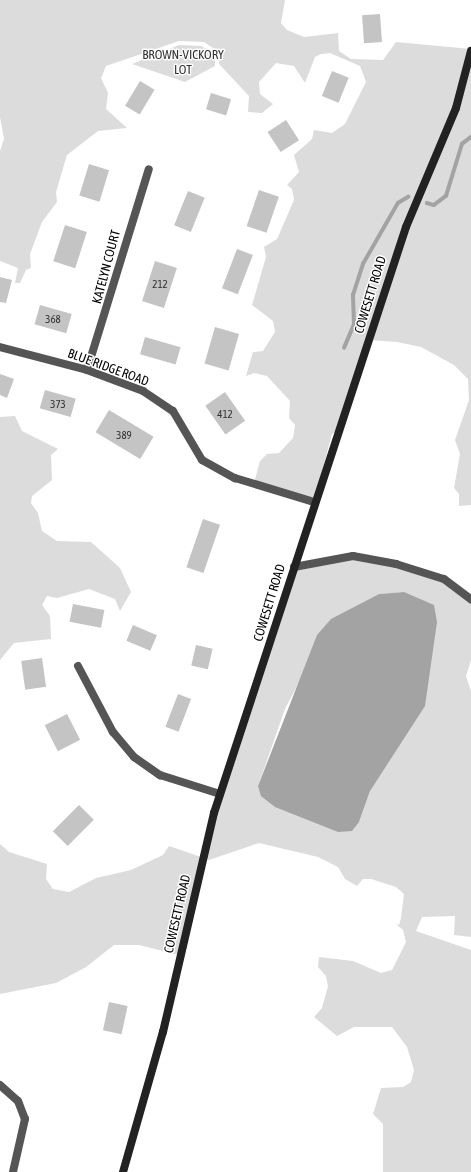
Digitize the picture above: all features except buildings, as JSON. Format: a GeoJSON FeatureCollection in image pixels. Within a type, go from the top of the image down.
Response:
{"type":"FeatureCollection","features":[{"type":"Feature","properties":{"kind":"main road","name":"COWESETT ROAD"},"geometry":{"type":"LineString","coordinates":[[123,1172],[163,1032],[220,794],[314,502],[406,227],[456,108],[471,51]]}},
{"type":"Feature","properties":{"kind":"street","name":"KATELYN COURT"},"geometry":{"type":"LineString","coordinates":[[87,370],[148,169]]}},
{"type":"Feature","properties":{"kind":"street","name":"BLUE RIDGE ROAD"},"geometry":{"type":"LineString","coordinates":[[0,347],[87,370],[143,391],[172,411],[202,460],[219,471],[314,502]]}},
{"type":"Feature","properties":{"kind":"street"},"geometry":{"type":"LineString","coordinates":[[294,567],[353,556],[396,564],[444,579],[471,600]]}},
{"type":"Feature","properties":{"kind":"street"},"geometry":{"type":"LineString","coordinates":[[78,666],[112,732],[134,757],[160,775],[220,794]]}},
{"type":"Feature","properties":{"kind":"street"},"geometry":{"type":"LineString","coordinates":[[0,1085],[18,1101],[25,1119],[13,1172]]}},
{"type":"Feature","properties":{"kind":"green space"},"geometry":{"type":"Polygon","coordinates":[[[0,0],[285,0],[281,23],[287,30],[304,37],[338,33],[339,51],[351,59],[383,60],[396,42],[471,49],[471,505],[459,506],[459,494],[454,488],[460,454],[455,440],[469,400],[468,379],[454,365],[421,347],[397,342],[369,340],[340,429],[332,434],[315,498],[254,483],[260,461],[267,454],[279,453],[293,438],[295,425],[289,418],[290,401],[267,376],[254,373],[246,376],[253,352],[263,351],[275,332],[273,321],[252,305],[266,257],[264,247],[277,239],[294,200],[292,189],[287,185],[299,172],[294,155],[312,139],[314,130],[332,133],[345,124],[366,82],[360,66],[330,53],[321,54],[315,57],[305,83],[294,66],[276,63],[259,82],[260,94],[273,104],[262,113],[248,112],[249,96],[219,64],[219,52],[204,42],[179,41],[106,66],[101,78],[108,93],[106,109],[127,128],[98,131],[67,155],[56,192],[57,202],[42,222],[30,254],[31,268],[26,270],[20,283],[15,283],[18,268],[0,261],[0,151],[4,139],[0,117],[0,0]]]}},
{"type":"Feature","properties":{"kind":"green space","name":"BROWN-VICKORY LOT"},"geometry":{"type":"Polygon","coordinates":[[[179,45],[201,46],[215,54],[215,66],[185,82],[132,64],[179,45]]]}},
{"type":"Feature","properties":{"kind":"green space"},"geometry":{"type":"Polygon","coordinates":[[[15,416],[22,431],[58,449],[51,455],[52,480],[32,496],[31,503],[38,513],[42,531],[57,541],[91,542],[120,568],[131,592],[120,611],[115,599],[89,589],[57,598],[47,596],[42,605],[50,616],[51,639],[14,643],[0,660],[0,417],[15,416]]]}},
{"type":"Feature","properties":{"kind":"green space"},"geometry":{"type":"Polygon","coordinates":[[[352,557],[427,573],[471,600],[471,660],[466,676],[471,691],[471,937],[454,935],[455,916],[422,917],[416,931],[471,950],[471,1172],[383,1172],[383,1124],[373,1114],[381,1088],[403,1087],[411,1082],[414,1070],[407,1047],[392,1027],[354,1027],[337,1036],[314,1017],[322,1008],[328,986],[326,976],[318,967],[319,957],[353,961],[381,973],[392,970],[406,942],[403,930],[396,924],[399,925],[401,918],[404,894],[396,887],[371,879],[363,879],[357,886],[345,879],[338,867],[318,857],[259,843],[209,860],[203,858],[179,955],[139,945],[114,945],[86,967],[56,983],[0,994],[0,844],[9,852],[47,864],[46,879],[53,889],[69,892],[96,878],[131,870],[163,855],[169,846],[201,857],[296,566],[352,557]],[[404,592],[379,594],[332,619],[285,709],[258,786],[338,832],[359,822],[370,791],[404,592]]]}},
{"type":"Feature","properties":{"kind":"shaded area"},"geometry":{"type":"Polygon","coordinates":[[[404,592],[434,605],[437,622],[425,706],[370,791],[359,822],[352,831],[338,832],[275,807],[261,796],[258,786],[317,635],[331,619],[379,594],[404,592]]]}},
{"type":"Feature","properties":{"kind":"waterway"},"geometry":{"type":"LineString","coordinates":[[427,203],[434,205],[446,196],[462,144],[471,137]]}},
{"type":"Feature","properties":{"kind":"waterway"},"geometry":{"type":"LineString","coordinates":[[344,348],[354,325],[353,295],[363,264],[398,203],[408,197]]}}]}
